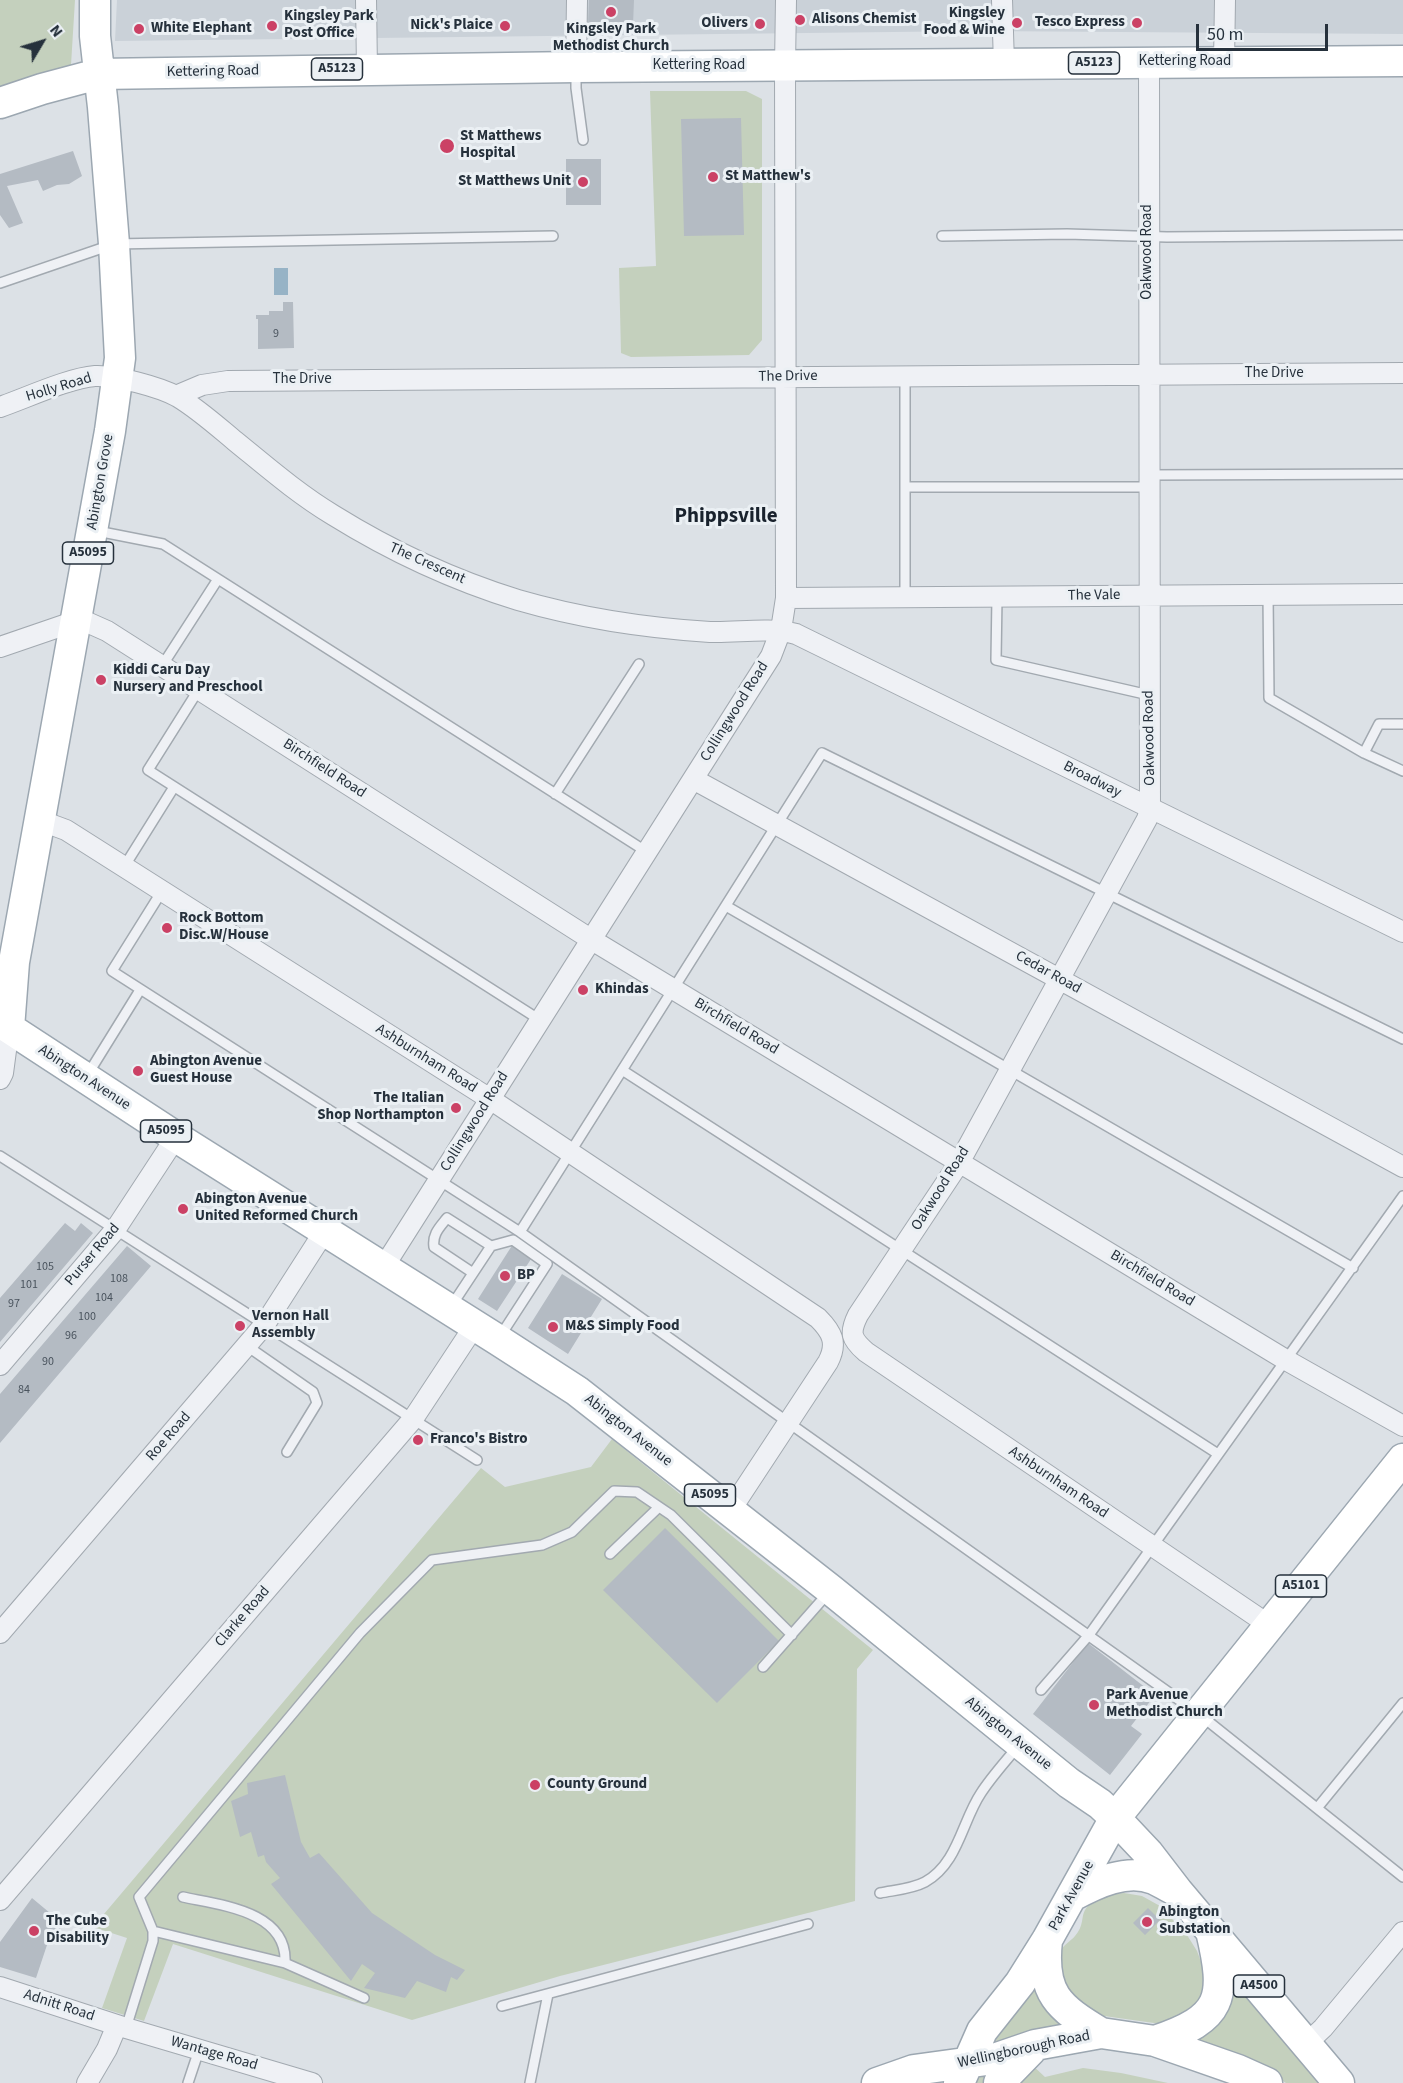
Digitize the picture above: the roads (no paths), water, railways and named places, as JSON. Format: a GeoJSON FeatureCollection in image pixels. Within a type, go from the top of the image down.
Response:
{"type":"FeatureCollection","features":[{"type":"Feature","properties":{"kind":"main road","name":"A5095"},"geometry":{"type":"LineString","coordinates":[[95,0],[98,74]]}},
{"type":"Feature","properties":{"kind":"main road","name":"Kettering Road"},"geometry":{"type":"LineString","coordinates":[[0,104],[42,89],[98,74],[367,69],[1403,61]]}},
{"type":"Feature","properties":{"kind":"main road","name":"Abington Grove"},"geometry":{"type":"LineString","coordinates":[[9,1028],[14,962],[92,530],[120,358],[114,244],[103,107],[98,74]]}},
{"type":"Feature","properties":{"kind":"main road","name":"Abington Avenue"},"geometry":{"type":"LineString","coordinates":[[9,1028],[324,1232],[474,1324],[577,1391],[831,1590],[1073,1787],[1100,1804],[1148,1853],[1178,1892],[1307,2043]]}},
{"type":"Feature","properties":{"kind":"main road","name":"A5101"},"geometry":{"type":"LineString","coordinates":[[1073,1787],[1113,1792],[1129,1786],[1150,1772],[1403,1459]]}},
{"type":"Feature","properties":{"kind":"main road","name":"A5095"},"geometry":{"type":"LineString","coordinates":[[1148,1853],[1138,1831],[1137,1816],[1150,1772]]}},
{"type":"Feature","properties":{"kind":"main road","name":"Park Avenue"},"geometry":{"type":"LineString","coordinates":[[990,2019],[1020,1983],[1047,1940],[1115,1818],[1150,1772]]}},
{"type":"Feature","properties":{"kind":"main road","name":"A5095"},"geometry":{"type":"LineString","coordinates":[[1073,1787],[1089,1810],[1093,1822],[1096,1852]]}},
{"type":"Feature","properties":{"kind":"main road","name":"A4500"},"geometry":{"type":"LineString","coordinates":[[1072,1896],[1092,1885],[1131,1876],[1152,1878],[1178,1892]]}},
{"type":"Feature","properties":{"kind":"main road","name":"A4500"},"geometry":{"type":"LineString","coordinates":[[1155,2041],[1199,2022],[1208,2014],[1218,1996],[1218,1966],[1211,1929]]}},
{"type":"Feature","properties":{"kind":"main road","name":"Wellingborough Road"},"geometry":{"type":"LineString","coordinates":[[1047,1940],[1045,1961],[1049,1988],[1060,2004],[1101,2033]]}},
{"type":"Feature","properties":{"kind":"main road"},"geometry":{"type":"LineString","coordinates":[[914,2070],[990,2019]]}},
{"type":"Feature","properties":{"kind":"main road"},"geometry":{"type":"LineString","coordinates":[[963,2074],[982,2031],[990,2019]]}},
{"type":"Feature","properties":{"kind":"main road","name":"Wellingborough Road"},"geometry":{"type":"LineString","coordinates":[[877,2083],[914,2070],[963,2074],[994,2059],[1035,2045],[1101,2033],[1155,2041],[1238,2070],[1267,2083]]}},
{"type":"Feature","properties":{"kind":"main road","name":"A4500"},"geometry":{"type":"LineString","coordinates":[[1307,2043],[1339,2083]]}},
{"type":"Feature","properties":{"kind":"main road"},"geometry":{"type":"LineString","coordinates":[[999,2083],[1035,2045]]}},
{"type":"Feature","properties":{"kind":"street"},"geometry":{"type":"LineString","coordinates":[[366,0],[367,69]]}},
{"type":"Feature","properties":{"kind":"street"},"geometry":{"type":"LineString","coordinates":[[576,67],[577,0]]}},
{"type":"Feature","properties":{"kind":"street","name":"Collingwood Road"},"geometry":{"type":"LineString","coordinates":[[383,1268],[771,656],[781,630],[786,598],[786,0]]}},
{"type":"Feature","properties":{"kind":"street"},"geometry":{"type":"LineString","coordinates":[[1002,0],[1004,64]]}},
{"type":"Feature","properties":{"kind":"street"},"geometry":{"type":"LineString","coordinates":[[1224,62],[1225,0]]}},
{"type":"Feature","properties":{"kind":"street","name":"Oakwood Road"},"geometry":{"type":"LineString","coordinates":[[852,1335],[858,1315],[959,1163],[1147,819],[1150,809],[1149,62]]}},
{"type":"Feature","properties":{"kind":"street","name":"The Drive"},"geometry":{"type":"LineString","coordinates":[[176,396],[202,385],[228,381],[1403,373]]}},
{"type":"Feature","properties":{"kind":"street","name":"Holly Road"},"geometry":{"type":"LineString","coordinates":[[0,407],[74,381],[95,376],[118,378]]}},
{"type":"Feature","properties":{"kind":"street","name":"The Crescent"},"geometry":{"type":"LineString","coordinates":[[118,378],[176,396],[217,426],[279,478],[331,514],[381,543],[432,568],[481,588],[582,615],[646,626],[711,632],[749,633],[781,630]]}},
{"type":"Feature","properties":{"kind":"street","name":"The Vale"},"geometry":{"type":"LineString","coordinates":[[786,598],[1403,594]]}},
{"type":"Feature","properties":{"kind":"street"},"geometry":{"type":"LineString","coordinates":[[0,647],[76,621]]}},
{"type":"Feature","properties":{"kind":"street","name":"Birchfield Road"},"geometry":{"type":"LineString","coordinates":[[76,621],[89,623],[108,631],[592,940],[1286,1360],[1403,1426]]}},
{"type":"Feature","properties":{"kind":"street","name":"Broadway"},"geometry":{"type":"LineString","coordinates":[[781,630],[796,634],[1403,932]]}},
{"type":"Feature","properties":{"kind":"street","name":"Cedar Road"},"geometry":{"type":"LineString","coordinates":[[693,779],[1403,1167]]}},
{"type":"Feature","properties":{"kind":"street","name":"Ashburnham Road"},"geometry":{"type":"LineString","coordinates":[[39,820],[66,830],[490,1099],[818,1318],[832,1335],[833,1354],[789,1422]]}},
{"type":"Feature","properties":{"kind":"street"},"geometry":{"type":"LineString","coordinates":[[0,1078],[3,1073],[9,1028]]}},
{"type":"Feature","properties":{"kind":"street","name":"Purser Road"},"geometry":{"type":"LineString","coordinates":[[0,1365],[115,1230],[176,1137]]}},
{"type":"Feature","properties":{"kind":"street","name":"Roe Road"},"geometry":{"type":"LineString","coordinates":[[0,1634],[265,1324],[324,1232]]}},
{"type":"Feature","properties":{"kind":"street","name":"Clarke Road"},"geometry":{"type":"LineString","coordinates":[[0,1900],[413,1419],[474,1324]]}},
{"type":"Feature","properties":{"kind":"street","name":"Ashburnham Road"},"geometry":{"type":"LineString","coordinates":[[852,1335],[856,1343],[866,1352],[1269,1625]]}},
{"type":"Feature","properties":{"kind":"street"},"geometry":{"type":"LineString","coordinates":[[730,1511],[789,1422]]}},
{"type":"Feature","properties":{"kind":"street"},"geometry":{"type":"LineString","coordinates":[[1307,2043],[1323,2028],[1403,1932]]}},
{"type":"Feature","properties":{"kind":"street","name":"Adnitt Road"},"geometry":{"type":"LineString","coordinates":[[0,1987],[122,2027]]}},
{"type":"Feature","properties":{"kind":"street"},"geometry":{"type":"LineString","coordinates":[[87,2083],[122,2027]]}},
{"type":"Feature","properties":{"kind":"street","name":"Wantage Road"},"geometry":{"type":"LineString","coordinates":[[122,2027],[312,2083]]}},
{"type":"Feature","properties":{"kind":"lane"},"geometry":{"type":"LineString","coordinates":[[576,67],[576,88],[583,140]]}},
{"type":"Feature","properties":{"kind":"lane"},"geometry":{"type":"LineString","coordinates":[[942,236],[1403,235]]}},
{"type":"Feature","properties":{"kind":"lane"},"geometry":{"type":"LineString","coordinates":[[0,284],[114,244],[554,236]]}},
{"type":"Feature","properties":{"kind":"lane"},"geometry":{"type":"LineString","coordinates":[[905,376],[905,597]]}},
{"type":"Feature","properties":{"kind":"lane"},"geometry":{"type":"LineString","coordinates":[[905,487],[1403,474]]}},
{"type":"Feature","properties":{"kind":"lane"},"geometry":{"type":"LineString","coordinates":[[92,530],[163,544],[647,852]]}},
{"type":"Feature","properties":{"kind":"lane"},"geometry":{"type":"LineString","coordinates":[[162,666],[218,579]]}},
{"type":"Feature","properties":{"kind":"lane"},"geometry":{"type":"LineString","coordinates":[[1268,594],[1269,699],[1364,753],[1403,771]]}},
{"type":"Feature","properties":{"kind":"lane"},"geometry":{"type":"LineString","coordinates":[[997,597],[996,660],[1149,695]]}},
{"type":"Feature","properties":{"kind":"lane"},"geometry":{"type":"LineString","coordinates":[[555,794],[639,664]]}},
{"type":"Feature","properties":{"kind":"lane"},"geometry":{"type":"LineString","coordinates":[[199,689],[148,770],[540,1020]]}},
{"type":"Feature","properties":{"kind":"lane"},"geometry":{"type":"LineString","coordinates":[[1364,753],[1379,724],[1403,724]]}},
{"type":"Feature","properties":{"kind":"lane"},"geometry":{"type":"LineString","coordinates":[[520,1232],[822,753],[1403,1039]]}},
{"type":"Feature","properties":{"kind":"lane"},"geometry":{"type":"LineString","coordinates":[[124,867],[174,787]]}},
{"type":"Feature","properties":{"kind":"lane"},"geometry":{"type":"LineString","coordinates":[[162,891],[112,971],[520,1232],[1199,1714],[1403,1877]]}},
{"type":"Feature","properties":{"kind":"lane"},"geometry":{"type":"LineString","coordinates":[[726,906],[1353,1268]]}},
{"type":"Feature","properties":{"kind":"lane"},"geometry":{"type":"LineString","coordinates":[[86,1079],[140,990]]}},
{"type":"Feature","properties":{"kind":"lane"},"geometry":{"type":"LineString","coordinates":[[622,1070],[1218,1454]]}},
{"type":"Feature","properties":{"kind":"lane"},"geometry":{"type":"LineString","coordinates":[[0,1156],[477,1460]]}},
{"type":"Feature","properties":{"kind":"lane"},"geometry":{"type":"LineString","coordinates":[[1041,1690],[1089,1635],[1403,1196]]}},
{"type":"Feature","properties":{"kind":"lane"},"geometry":{"type":"LineString","coordinates":[[474,1273],[434,1247],[435,1234],[447,1218],[491,1246]]}},
{"type":"Feature","properties":{"kind":"lane"},"geometry":{"type":"LineString","coordinates":[[513,1240],[548,1264],[474,1324],[474,1273],[491,1246],[513,1240]]}},
{"type":"Feature","properties":{"kind":"lane"},"geometry":{"type":"LineString","coordinates":[[247,1346],[314,1392],[316,1397],[317,1403],[287,1452]]}},
{"type":"Feature","properties":{"kind":"lane"},"geometry":{"type":"LineString","coordinates":[[122,2027],[153,1941],[153,1931],[139,1897],[360,1633],[432,1560],[542,1545],[572,1532],[614,1491],[637,1492],[671,1515],[792,1635]]}},
{"type":"Feature","properties":{"kind":"lane"},"geometry":{"type":"LineString","coordinates":[[610,1554],[659,1507]]}},
{"type":"Feature","properties":{"kind":"lane"},"geometry":{"type":"LineString","coordinates":[[763,1667],[831,1590]]}},
{"type":"Feature","properties":{"kind":"lane"},"geometry":{"type":"LineString","coordinates":[[1318,1807],[1403,1703]]}},
{"type":"Feature","properties":{"kind":"lane"},"geometry":{"type":"LineString","coordinates":[[880,1893],[925,1882],[937,1873],[955,1850],[980,1793],[1020,1743]]}},
{"type":"Feature","properties":{"kind":"lane"},"geometry":{"type":"LineString","coordinates":[[183,1897],[249,1912],[265,1921],[277,1935],[286,1952],[285,1963]]}},
{"type":"Feature","properties":{"kind":"lane"},"geometry":{"type":"LineString","coordinates":[[502,2006],[808,1924]]}},
{"type":"Feature","properties":{"kind":"lane"},"geometry":{"type":"LineString","coordinates":[[153,1931],[285,1963],[363,1998]]}},
{"type":"Feature","properties":{"kind":"lane"},"geometry":{"type":"LineString","coordinates":[[530,2083],[548,1994]]}},
{"type":"Feature","properties":{"kind":"lane"},"geometry":{"type":"LineString","coordinates":[[188,2083],[199,2050]]}},
{"type":"Feature","properties":{"kind":"water"},"geometry":{"type":"Polygon","coordinates":[[[274,268],[288,268],[288,295],[274,295],[274,268]]]}},
{"type":"Feature","properties":{"kind":"place","name":"Kingsley Park Methodist Church"},"geometry":{"type":"Point","coordinates":[611,12]}},
{"type":"Feature","properties":{"kind":"place","name":"Alisons Chemist"},"geometry":{"type":"Point","coordinates":[800,20]}},
{"type":"Feature","properties":{"kind":"place","name":"Kingsley Food & Wine"},"geometry":{"type":"Point","coordinates":[1017,23]}},
{"type":"Feature","properties":{"kind":"place","name":"Tesco Express"},"geometry":{"type":"Point","coordinates":[1137,23]}},
{"type":"Feature","properties":{"kind":"place","name":"Olivers"},"geometry":{"type":"Point","coordinates":[760,24]}},
{"type":"Feature","properties":{"kind":"place","name":"Kingsley Park Post Office"},"geometry":{"type":"Point","coordinates":[272,26]}},
{"type":"Feature","properties":{"kind":"place","name":"Nick's Plaice"},"geometry":{"type":"Point","coordinates":[505,26]}},
{"type":"Feature","properties":{"kind":"place","name":"White Elephant"},"geometry":{"type":"Point","coordinates":[139,29]}},
{"type":"Feature","properties":{"kind":"place","name":"St Matthews Hospital"},"geometry":{"type":"Point","coordinates":[447,146]}},
{"type":"Feature","properties":{"kind":"place","name":"St Matthew's"},"geometry":{"type":"Point","coordinates":[713,177]}},
{"type":"Feature","properties":{"kind":"place","name":"St Matthews Unit"},"geometry":{"type":"Point","coordinates":[583,182]}},
{"type":"Feature","properties":{"kind":"place","name":"Kiddi Caru Day Nursery and Preschool"},"geometry":{"type":"Point","coordinates":[101,680]}},
{"type":"Feature","properties":{"kind":"place","name":"Rock Bottom Disc.W/House"},"geometry":{"type":"Point","coordinates":[167,928]}},
{"type":"Feature","properties":{"kind":"place","name":"Khindas"},"geometry":{"type":"Point","coordinates":[583,990]}},
{"type":"Feature","properties":{"kind":"place","name":"Abington Avenue Guest House"},"geometry":{"type":"Point","coordinates":[138,1071]}},
{"type":"Feature","properties":{"kind":"place","name":"The Italian Shop Northampton"},"geometry":{"type":"Point","coordinates":[456,1108]}},
{"type":"Feature","properties":{"kind":"place","name":"Abington Avenue United Reformed Church"},"geometry":{"type":"Point","coordinates":[183,1209]}},
{"type":"Feature","properties":{"kind":"place","name":"BP"},"geometry":{"type":"Point","coordinates":[505,1276]}},
{"type":"Feature","properties":{"kind":"place","name":"Vernon Hall Assembly"},"geometry":{"type":"Point","coordinates":[240,1326]}},
{"type":"Feature","properties":{"kind":"place","name":"M&S Simply Food"},"geometry":{"type":"Point","coordinates":[553,1327]}},
{"type":"Feature","properties":{"kind":"place","name":"Franco's Bistro"},"geometry":{"type":"Point","coordinates":[418,1440]}},
{"type":"Feature","properties":{"kind":"place","name":"Park Avenue Methodist Church"},"geometry":{"type":"Point","coordinates":[1094,1705]}},
{"type":"Feature","properties":{"kind":"place","name":"County Ground"},"geometry":{"type":"Point","coordinates":[535,1785]}},
{"type":"Feature","properties":{"kind":"place","name":"Abington Substation"},"geometry":{"type":"Point","coordinates":[1147,1922]}},
{"type":"Feature","properties":{"kind":"place","name":"The Cube Disability"},"geometry":{"type":"Point","coordinates":[34,1931]}},
{"type":"Feature","properties":{"kind":"district","name":"Phippsville"},"geometry":{"type":"Point","coordinates":[726,517]}}]}
